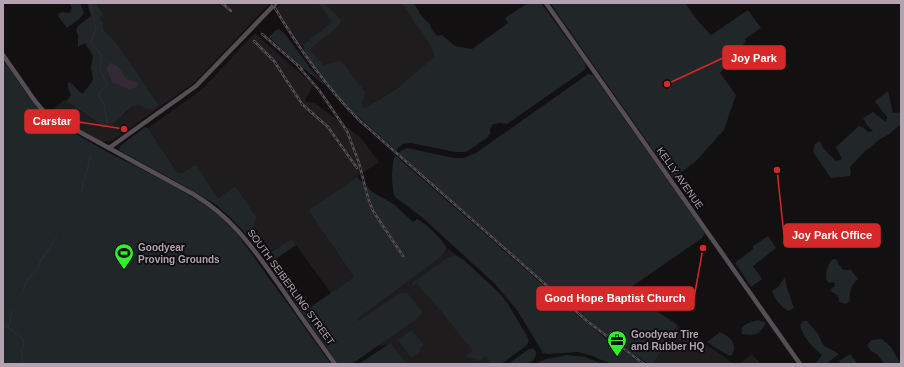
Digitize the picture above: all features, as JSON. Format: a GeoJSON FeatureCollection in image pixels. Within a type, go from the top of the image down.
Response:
{"type":"FeatureCollection","features":[{"type":"Feature","properties":{"kind":"main road"},"geometry":{"type":"LineString","coordinates":[[109,148],[196,86],[276,3]]}},
{"type":"Feature","properties":{"kind":"main road","name":"KELLY AVENUE"},"geometry":{"type":"LineString","coordinates":[[546,3],[800,364]]}},
{"type":"Feature","properties":{"kind":"main road","name":"SOUTH SEIBERLING STREET"},"geometry":{"type":"LineString","coordinates":[[3,54],[42,110],[193,194],[211,205],[228,220],[258,254],[335,364]]}},
{"type":"Feature","properties":{"kind":"shaded area"},"geometry":{"type":"Polygon","coordinates":[[[70,3],[80,3],[84,13],[67,28],[58,16],[59,13],[69,13],[72,9],[70,3]]]}},
{"type":"Feature","properties":{"kind":"shaded area"},"geometry":{"type":"Polygon","coordinates":[[[87,3],[96,3],[104,14],[100,18],[103,23],[103,29],[115,41],[159,105],[155,109],[144,108],[137,105],[129,109],[112,125],[103,129],[97,122],[66,101],[71,96],[68,83],[70,82],[83,94],[93,80],[91,67],[93,56],[85,43],[78,47],[78,35],[76,30],[78,26],[91,16],[87,3]]]}},
{"type":"Feature","properties":{"kind":"shaded area"},"geometry":{"type":"Polygon","coordinates":[[[96,3],[270,3],[196,81],[112,141],[102,142],[49,113],[64,100],[97,122],[101,127],[107,128],[135,105],[159,105],[115,41],[103,29],[103,23],[100,18],[104,13],[96,3]]]}},
{"type":"Feature","properties":{"kind":"shaded area"},"geometry":{"type":"Polygon","coordinates":[[[281,3],[412,3],[451,53],[375,102],[357,116],[319,73],[305,54],[303,45],[299,46],[276,8],[281,3]]]}},
{"type":"Feature","properties":{"kind":"shaded area"},"geometry":{"type":"Polygon","coordinates":[[[318,3],[325,3],[341,20],[332,32],[310,50],[323,65],[339,61],[342,62],[365,92],[362,104],[364,109],[399,87],[434,57],[432,48],[402,3],[414,3],[422,17],[430,24],[432,32],[437,36],[442,35],[455,46],[472,49],[508,23],[505,18],[528,3],[541,3],[585,63],[586,69],[507,124],[493,124],[487,138],[466,152],[455,152],[411,143],[403,144],[396,150],[344,102],[316,69],[307,55],[303,45],[332,22],[318,3]]]}},
{"type":"Feature","properties":{"kind":"shaded area"},"geometry":{"type":"Polygon","coordinates":[[[550,3],[685,3],[698,21],[711,35],[748,10],[761,28],[745,39],[746,41],[720,73],[736,95],[724,130],[695,162],[673,178],[550,3]]]}},
{"type":"Feature","properties":{"kind":"shaded area"},"geometry":{"type":"Polygon","coordinates":[[[279,29],[285,34],[311,69],[327,87],[297,63],[269,37],[279,29]]]}},
{"type":"Feature","properties":{"kind":"shaded area"},"geometry":{"type":"Polygon","coordinates":[[[255,33],[313,85],[305,101],[315,103],[361,138],[379,162],[308,210],[354,277],[331,293],[292,240],[271,251],[254,227],[235,186],[218,198],[196,164],[182,173],[177,172],[148,128],[201,90],[255,33]]]}},
{"type":"Feature","properties":{"kind":"shaded area","name":"Goodyear Proving Grounds"},"geometry":{"type":"Polygon","coordinates":[[[3,60],[37,108],[45,116],[109,153],[173,186],[204,204],[218,215],[238,235],[331,364],[3,364],[3,60]]]}},
{"type":"Feature","properties":{"kind":"shaded area"},"geometry":{"type":"Polygon","coordinates":[[[110,63],[116,65],[122,71],[126,79],[138,83],[137,87],[130,90],[112,82],[106,68],[110,63]]]}},
{"type":"Feature","properties":{"kind":"shaded area"},"geometry":{"type":"Polygon","coordinates":[[[588,74],[593,75],[705,233],[702,238],[627,290],[630,294],[678,325],[653,364],[649,364],[642,360],[593,325],[398,153],[407,148],[454,158],[463,158],[476,153],[588,74]]]}},
{"type":"Feature","properties":{"kind":"shaded area"},"geometry":{"type":"Polygon","coordinates":[[[888,91],[893,113],[901,112],[901,124],[863,153],[850,167],[850,176],[831,178],[813,152],[815,144],[820,141],[823,148],[836,161],[842,159],[836,147],[859,126],[868,132],[873,131],[863,118],[873,112],[886,122],[887,117],[875,101],[888,91]]]}},
{"type":"Feature","properties":{"kind":"shaded area"},"geometry":{"type":"Polygon","coordinates":[[[145,127],[148,128],[177,172],[182,173],[196,164],[218,198],[235,186],[256,217],[254,227],[267,246],[262,248],[257,246],[231,218],[215,204],[119,150],[120,146],[145,127]]]}},
{"type":"Feature","properties":{"kind":"shaded area"},"geometry":{"type":"Polygon","coordinates":[[[395,155],[577,315],[606,339],[642,364],[611,364],[590,355],[578,352],[543,353],[517,310],[495,284],[423,218],[395,197],[392,176],[395,155]]]}},
{"type":"Feature","properties":{"kind":"shaded area"},"geometry":{"type":"Polygon","coordinates":[[[357,177],[371,191],[395,205],[413,222],[417,219],[434,232],[447,249],[441,257],[357,319],[359,321],[398,294],[405,293],[408,294],[422,311],[419,317],[352,364],[338,364],[287,291],[267,258],[269,253],[292,239],[296,245],[274,260],[309,308],[354,277],[308,210],[357,177]]]}},
{"type":"Feature","properties":{"kind":"shaded area"},"geometry":{"type":"Polygon","coordinates":[[[768,236],[776,248],[753,266],[762,279],[751,287],[735,263],[753,249],[753,246],[768,236]]]}},
{"type":"Feature","properties":{"kind":"shaded area"},"geometry":{"type":"Polygon","coordinates":[[[448,249],[465,261],[499,293],[508,304],[528,338],[529,341],[526,346],[501,364],[407,364],[392,344],[377,346],[357,319],[441,257],[448,249]]]}},
{"type":"Feature","properties":{"kind":"shaded area"},"geometry":{"type":"Polygon","coordinates":[[[455,255],[465,261],[499,293],[508,304],[528,338],[528,343],[526,346],[501,364],[491,364],[486,356],[478,361],[465,356],[473,351],[443,313],[416,283],[412,287],[413,282],[447,258],[455,255]]]}},
{"type":"Feature","properties":{"kind":"shaded area"},"geometry":{"type":"Polygon","coordinates":[[[834,259],[837,260],[842,269],[851,270],[858,279],[851,289],[850,301],[846,304],[839,302],[838,296],[831,291],[835,286],[834,282],[829,283],[826,279],[830,262],[834,259]]]}},
{"type":"Feature","properties":{"kind":"shaded area"},"geometry":{"type":"Polygon","coordinates":[[[785,277],[794,308],[788,311],[778,302],[772,291],[778,287],[785,277]]]}},
{"type":"Feature","properties":{"kind":"shaded area"},"geometry":{"type":"Polygon","coordinates":[[[758,320],[766,323],[762,330],[750,335],[742,334],[742,328],[744,326],[758,320]]]}},
{"type":"Feature","properties":{"kind":"shaded area"},"geometry":{"type":"Polygon","coordinates":[[[804,321],[807,321],[818,334],[823,345],[839,354],[826,364],[814,364],[822,355],[811,345],[803,334],[800,325],[804,321]]]}},
{"type":"Feature","properties":{"kind":"shaded area"},"geometry":{"type":"Polygon","coordinates":[[[678,326],[720,354],[734,364],[653,364],[678,326]]]}},
{"type":"Feature","properties":{"kind":"shaded area"},"geometry":{"type":"Polygon","coordinates":[[[412,330],[424,345],[419,349],[421,351],[411,358],[398,340],[412,330]]]}},
{"type":"Feature","properties":{"kind":"shaded area"},"geometry":{"type":"Polygon","coordinates":[[[720,332],[732,341],[734,351],[730,356],[707,342],[720,332]]]}},
{"type":"Feature","properties":{"kind":"shaded area"},"geometry":{"type":"Polygon","coordinates":[[[882,339],[891,347],[901,364],[884,364],[878,355],[871,351],[867,345],[872,340],[882,339]]]}},
{"type":"Feature","properties":{"kind":"shaded area"},"geometry":{"type":"Polygon","coordinates":[[[391,343],[407,364],[359,364],[387,345],[391,343]]]}},
{"type":"Feature","properties":{"kind":"shaded area"},"geometry":{"type":"Polygon","coordinates":[[[529,349],[534,349],[536,352],[533,360],[526,364],[508,364],[529,349]]]}},
{"type":"Feature","properties":{"kind":"shaded area"},"geometry":{"type":"Polygon","coordinates":[[[752,354],[761,364],[738,364],[752,354]]]}},
{"type":"Feature","properties":{"kind":"shaded area"},"geometry":{"type":"Polygon","coordinates":[[[850,354],[857,363],[841,364],[839,361],[850,354]]]}},
{"type":"Feature","properties":{"kind":"shaded area"},"geometry":{"type":"Polygon","coordinates":[[[567,355],[585,357],[603,364],[534,364],[546,359],[567,355]]]}},
{"type":"Feature","properties":{"kind":"waterway"},"geometry":{"type":"LineString","coordinates":[[91,3],[96,28],[91,41],[94,47],[102,55],[100,70],[107,84],[99,93],[104,105],[107,122],[106,125]]}},
{"type":"Feature","properties":{"kind":"waterway"},"geometry":{"type":"LineString","coordinates":[[81,193],[91,155]]}},
{"type":"Feature","properties":{"kind":"waterway"},"geometry":{"type":"LineString","coordinates":[[23,290],[27,281],[36,272],[39,263],[57,237]]}},
{"type":"Feature","properties":{"kind":"waterway"},"geometry":{"type":"LineString","coordinates":[[8,328],[12,313],[10,309]]}},
{"type":"Feature","properties":{"kind":"waterway"},"geometry":{"type":"LineString","coordinates":[[3,323],[23,339],[24,342],[21,353],[23,364]]}},
{"type":"Feature","properties":{"kind":"railway"},"geometry":{"type":"LineString","coordinates":[[222,3],[231,11]]}},
{"type":"Feature","properties":{"kind":"railway"},"geometry":{"type":"LineString","coordinates":[[272,3],[291,34],[323,79],[359,120],[588,322],[644,364]]}},
{"type":"Feature","properties":{"kind":"railway"},"geometry":{"type":"LineString","coordinates":[[262,34],[302,69]]}},
{"type":"Feature","properties":{"kind":"railway"},"geometry":{"type":"LineString","coordinates":[[254,41],[274,61],[302,104],[328,127],[357,168]]}},
{"type":"Feature","properties":{"kind":"railway"},"geometry":{"type":"LineString","coordinates":[[298,66],[319,90],[347,131],[359,163],[373,211],[403,256]]}},
{"type":"Feature","properties":{"kind":"place","name":"Joy Park"},"geometry":{"type":"Point","coordinates":[667,84]}},
{"type":"Feature","properties":{"kind":"place","name":"Carstar"},"geometry":{"type":"Point","coordinates":[124,129]}},
{"type":"Feature","properties":{"kind":"place","name":"Joy Park Office"},"geometry":{"type":"Point","coordinates":[777,170]}},
{"type":"Feature","properties":{"kind":"place","name":"Good Hope Baptist Church"},"geometry":{"type":"Point","coordinates":[703,248]}},
{"type":"Feature","properties":{"kind":"place","name":"Goodyear Proving Grounds"},"geometry":{"type":"Point","coordinates":[124,270]}},
{"type":"Feature","properties":{"kind":"place","name":"Goodyear Tire and Rubber HQ"},"geometry":{"type":"Point","coordinates":[617,357]}}]}
